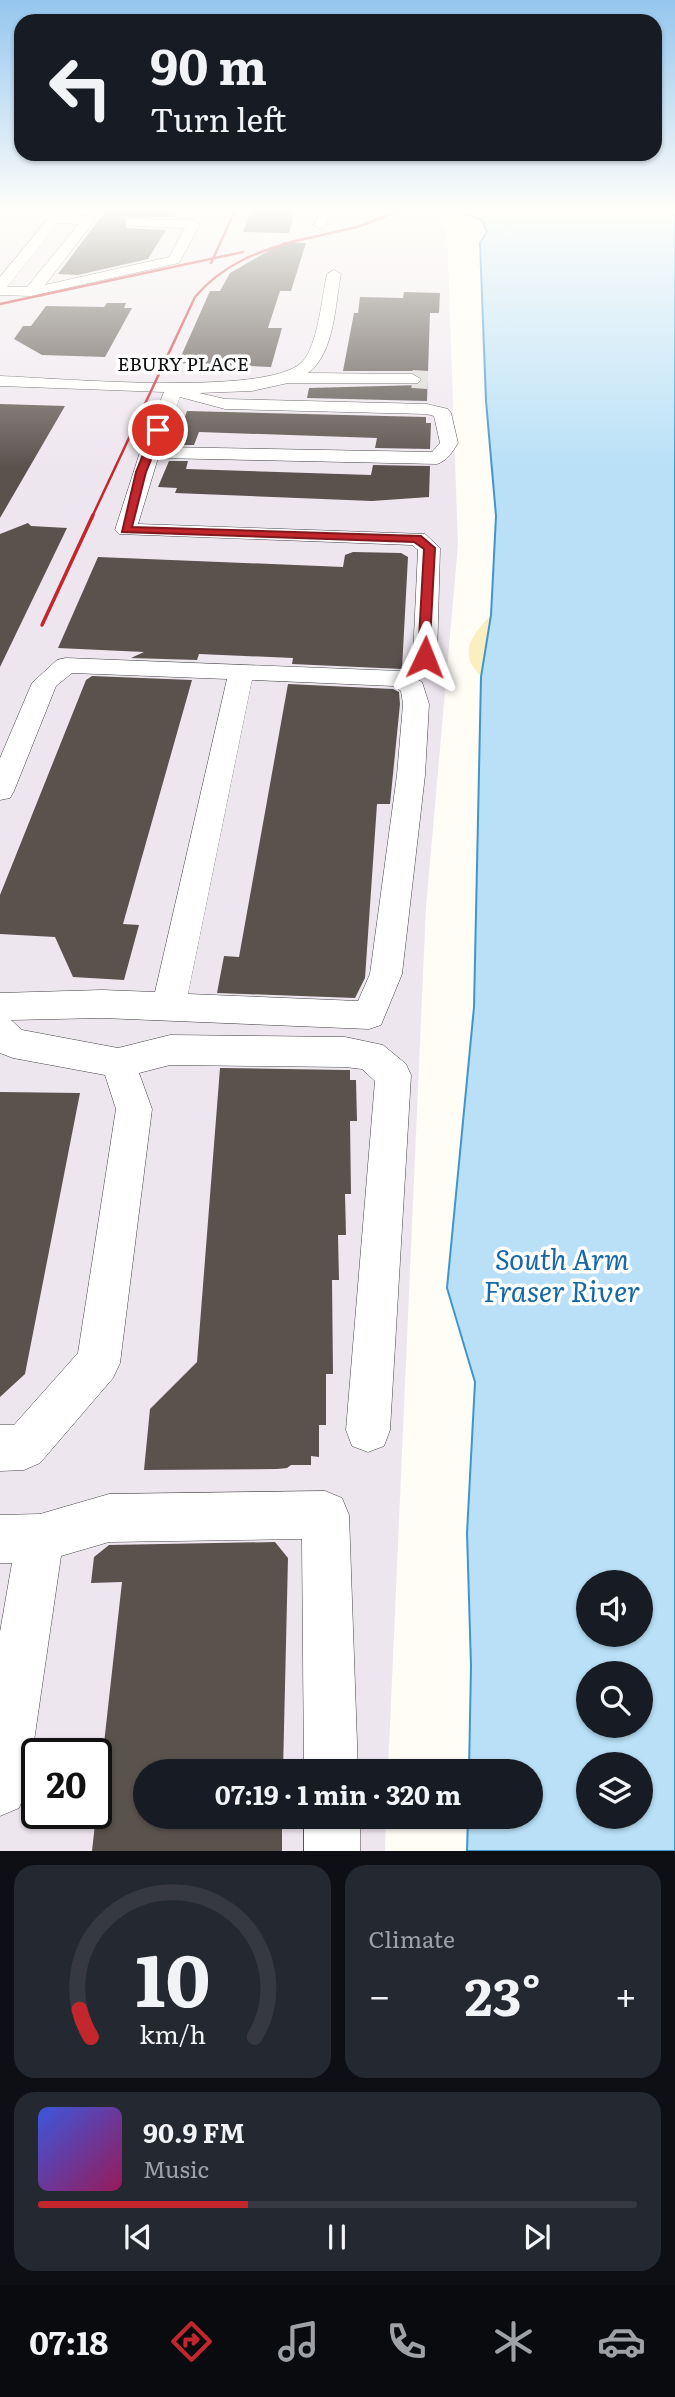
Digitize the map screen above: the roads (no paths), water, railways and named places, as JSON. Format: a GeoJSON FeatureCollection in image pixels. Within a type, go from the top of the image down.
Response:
{"type":"FeatureCollection","features":[{"type":"Feature","properties":{"kind":"street","name":"EBURY PLACE"},"geometry":{"type":"LineString","coordinates":[[0,382],[243,388],[282,379],[298,372],[314,357],[329,295]]}},
{"type":"Feature","properties":{"kind":"street"},"geometry":{"type":"LineString","coordinates":[[282,379],[412,379]]}},
{"type":"Feature","properties":{"kind":"street"},"geometry":{"type":"LineString","coordinates":[[149,452],[437,458],[449,443],[442,413],[427,409],[225,404],[194,397],[175,387],[149,452],[126,530],[417,539],[429,548],[425,657]]}},
{"type":"Feature","properties":{"kind":"street"},"geometry":{"type":"LineString","coordinates":[[0,791],[45,683],[66,664],[400,679],[413,687],[416,704],[411,775],[386,974],[369,1015],[103,1004],[0,1007]]}},
{"type":"Feature","properties":{"kind":"street"},"geometry":{"type":"LineString","coordinates":[[169,1007],[241,671]]}},
{"type":"Feature","properties":{"kind":"street"},"geometry":{"type":"LineString","coordinates":[[0,1031],[13,1043],[118,1063],[170,1050],[345,1052],[371,1056],[393,1075],[368,1430]]}},
{"type":"Feature","properties":{"kind":"street"},"geometry":{"type":"LineString","coordinates":[[0,1448],[24,1447],[98,1363],[134,1110],[118,1063]]}},
{"type":"Feature","properties":{"kind":"street"},"geometry":{"type":"LineString","coordinates":[[0,1788],[20,1539],[109,1518],[325,1515],[331,1759]]}},
{"type":"Feature","properties":{"kind":"street"},"geometry":{"type":"LineString","coordinates":[[332,1829],[332,1851]]}},
{"type":"Feature","properties":{"kind":"water","name":"South Arm Fraser River"},"geometry":{"type":"Polygon","coordinates":[[[482,295],[675,295],[675,1851],[467,1851],[468,1829],[543,1829],[543,1759],[469,1759],[471,1666],[467,1533],[475,1382],[447,1288],[474,1007],[481,677],[491,615],[496,516],[486,401],[482,295]]]}},
{"type":"Feature","properties":{"kind":"tunnel"},"geometry":{"type":"LineString","coordinates":[[412,379],[428,380]]}},
{"type":"Feature","properties":{"kind":"railway"},"geometry":{"type":"LineString","coordinates":[[0,304],[40,295]]}},
{"type":"Feature","properties":{"kind":"railway"},"geometry":{"type":"LineString","coordinates":[[92,517],[197,295]]}},
{"type":"Feature","properties":{"kind":"railway"},"geometry":{"type":"LineString","coordinates":[[42,625],[93,515]]}}]}
